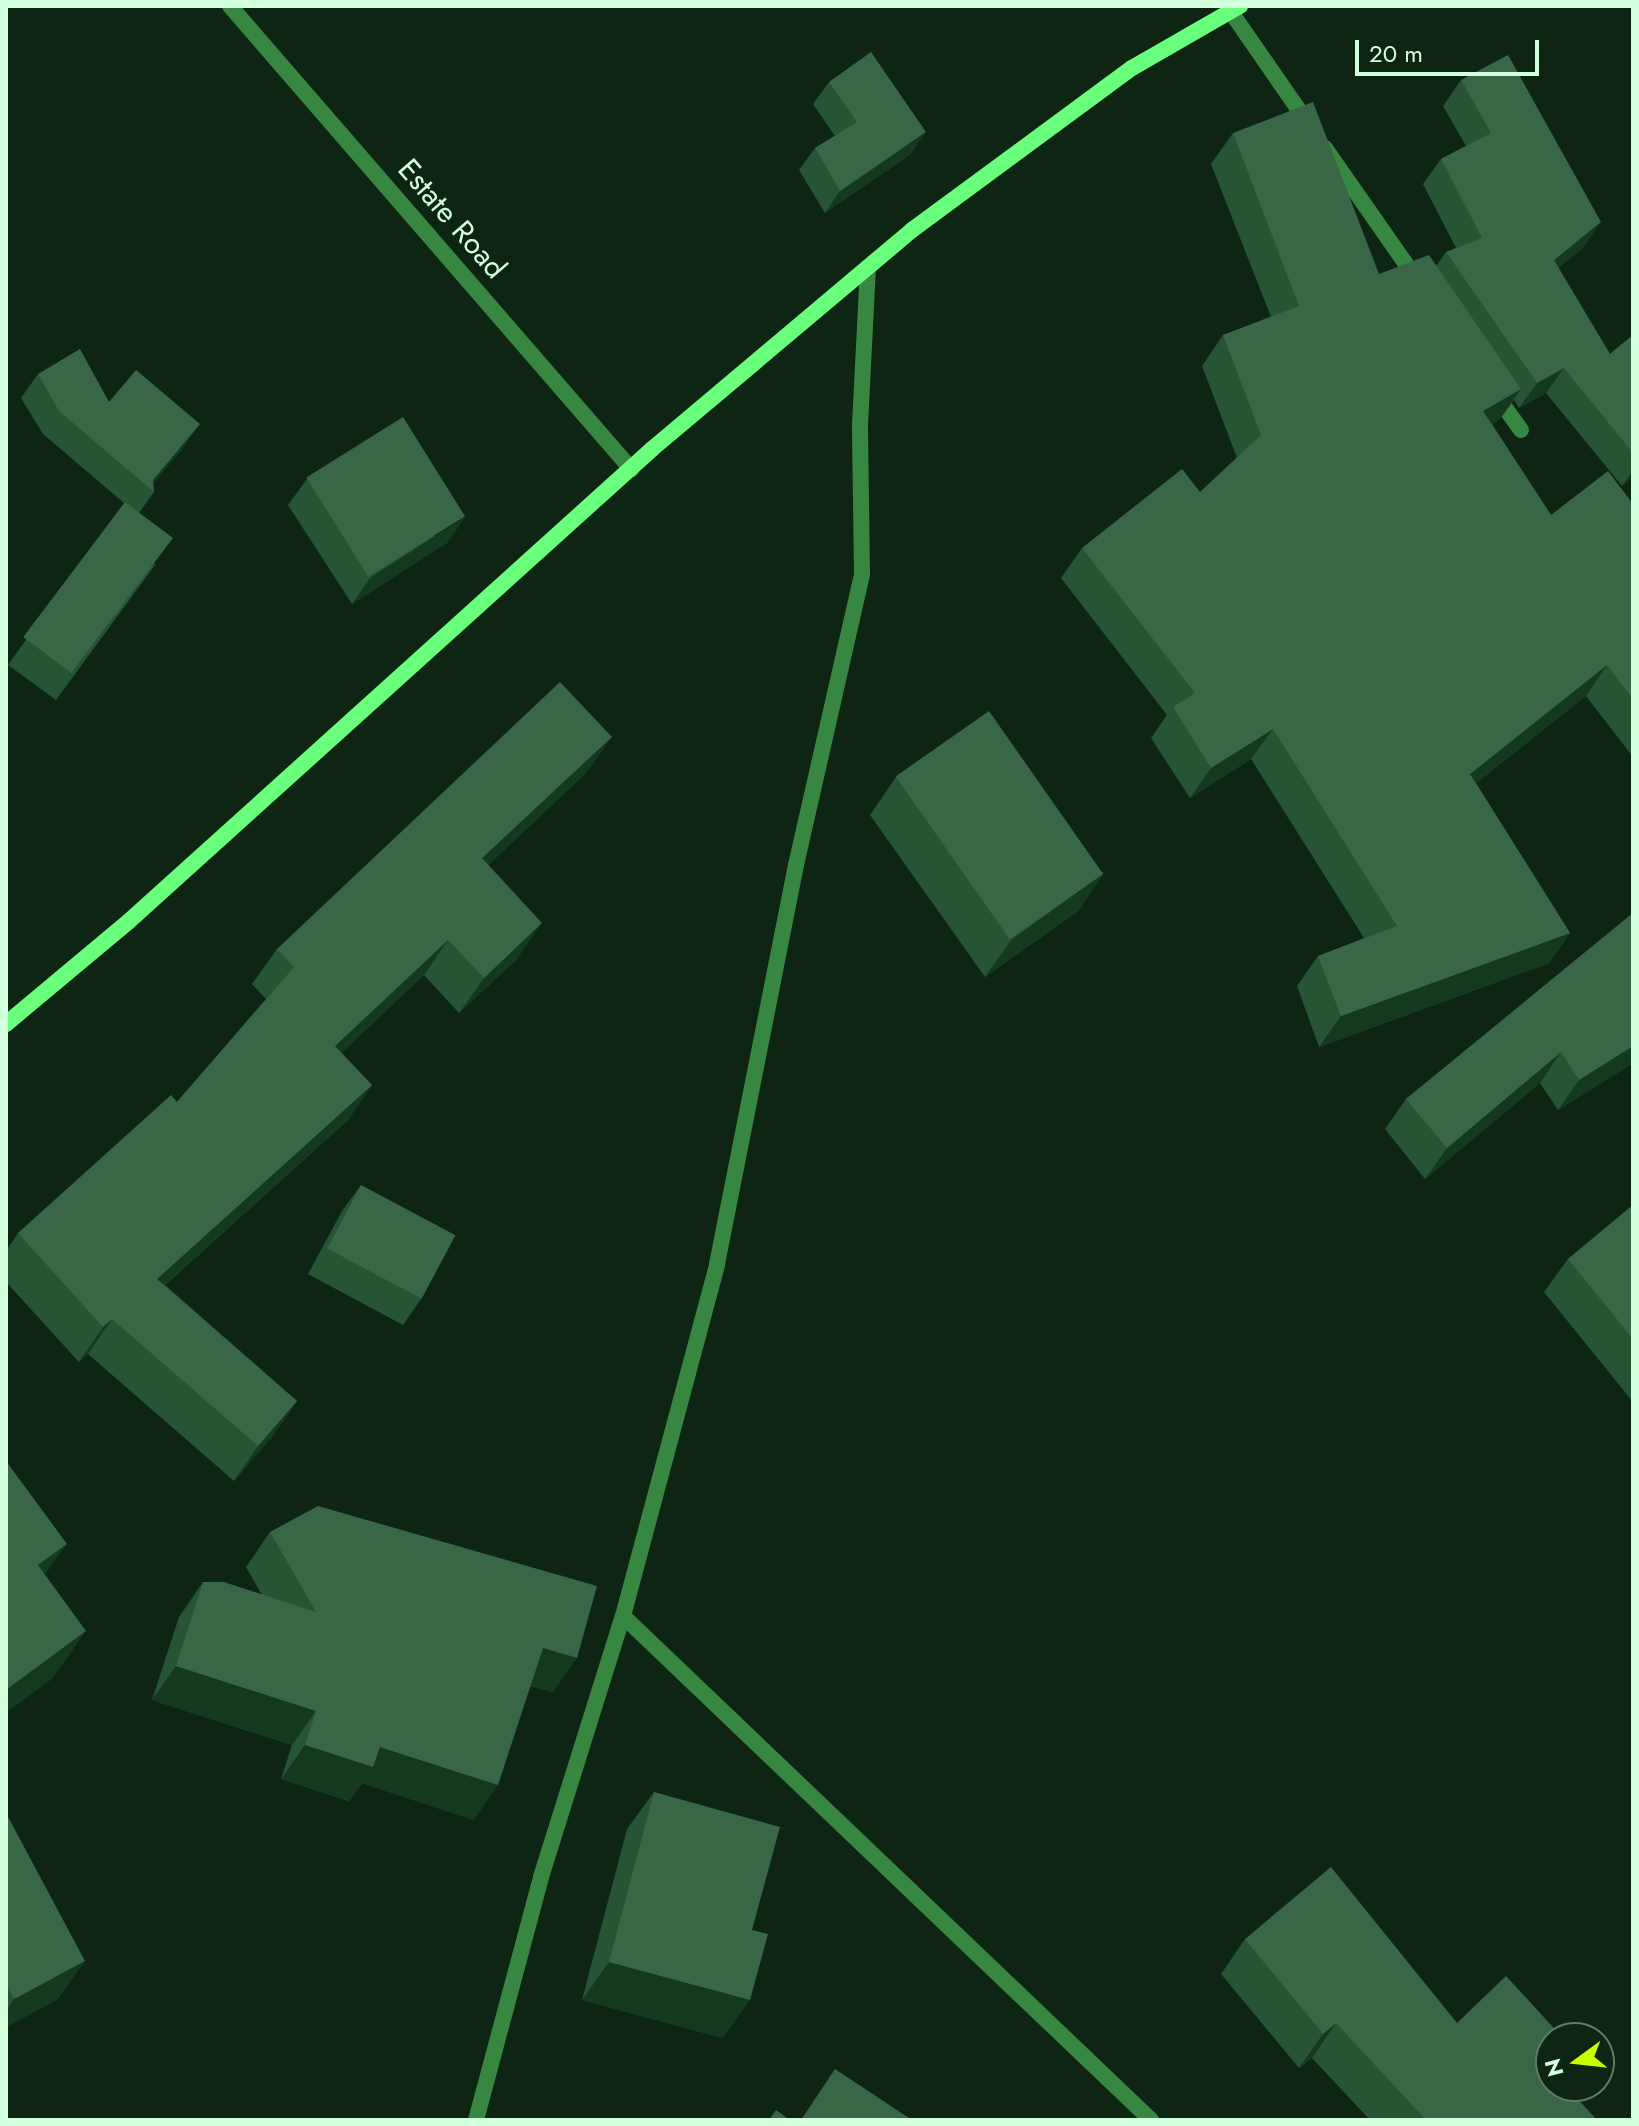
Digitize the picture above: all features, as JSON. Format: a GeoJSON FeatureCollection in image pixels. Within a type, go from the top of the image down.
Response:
{"type":"FeatureCollection","features":[{"type":"Feature","properties":{"kind":"street","name":"Estate Road"},"geometry":{"type":"LineString","coordinates":[[230,6],[631,469]]}},
{"type":"Feature","properties":{"kind":"street"},"geometry":{"type":"LineString","coordinates":[[6,1024],[128,922],[631,469],[868,267],[1132,68],[1235,9],[1430,299]]}},
{"type":"Feature","properties":{"kind":"street"},"geometry":{"type":"LineString","coordinates":[[476,2120],[541,1877],[623,1616],[717,1264],[796,865],[862,574],[860,425],[868,267]]}},
{"type":"Feature","properties":{"kind":"street"},"geometry":{"type":"LineString","coordinates":[[1484,378],[1521,430]]}},
{"type":"Feature","properties":{"kind":"street"},"geometry":{"type":"LineString","coordinates":[[623,1616],[1151,2120]]}},
{"type":"Feature","properties":{"kind":"building"},"geometry":{"type":"Polygon","coordinates":[[[871,52],[926,132],[840,191],[815,148],[857,122],[829,82],[871,52]]]}},
{"type":"Feature","properties":{"kind":"building"},"geometry":{"type":"Polygon","coordinates":[[[1508,55],[1601,222],[1554,260],[1610,354],[1633,335],[1633,453],[1564,368],[1537,383],[1446,252],[1482,238],[1441,159],[1491,133],[1461,80],[1508,55]]]}},
{"type":"Feature","properties":{"kind":"building"},"geometry":{"type":"Polygon","coordinates":[[[1313,102],[1379,274],[1429,255],[1521,389],[1483,411],[1551,515],[1608,471],[1633,504],[1633,699],[1607,665],[1470,774],[1570,933],[1341,1016],[1318,956],[1397,926],[1273,729],[1211,768],[1173,707],[1195,693],[1082,548],[1182,469],[1200,492],[1261,435],[1223,335],[1299,306],[1233,133],[1313,102]]]}},
{"type":"Feature","properties":{"kind":"building"},"geometry":{"type":"Polygon","coordinates":[[[80,349],[109,402],[136,370],[200,424],[153,480],[154,492],[59,411],[38,374],[80,349]]]}},
{"type":"Feature","properties":{"kind":"building"},"geometry":{"type":"Polygon","coordinates":[[[403,417],[465,516],[368,577],[306,477],[403,417]]]}},
{"type":"Feature","properties":{"kind":"building"},"geometry":{"type":"Polygon","coordinates":[[[125,502],[173,538],[71,673],[23,637],[125,502]]]}},
{"type":"Feature","properties":{"kind":"building"},"geometry":{"type":"Polygon","coordinates":[[[560,682],[612,737],[482,858],[542,923],[484,978],[448,940],[335,1046],[372,1085],[157,1279],[297,1401],[258,1446],[112,1319],[103,1327],[18,1233],[171,1095],[177,1102],[294,967],[277,949],[560,682]]]}},
{"type":"Feature","properties":{"kind":"building"},"geometry":{"type":"Polygon","coordinates":[[[989,711],[1103,874],[1010,939],[896,776],[989,711]]]}},
{"type":"Feature","properties":{"kind":"building"},"geometry":{"type":"Polygon","coordinates":[[[1633,913],[1633,1046],[1579,1080],[1561,1052],[1447,1148],[1406,1099],[1633,913]]]}},
{"type":"Feature","properties":{"kind":"building"},"geometry":{"type":"Polygon","coordinates":[[[361,1185],[455,1235],[422,1299],[327,1249],[361,1185]]]}},
{"type":"Feature","properties":{"kind":"building"},"geometry":{"type":"Polygon","coordinates":[[[1633,1205],[1633,1339],[1568,1259],[1633,1205]]]}},
{"type":"Feature","properties":{"kind":"building"},"geometry":{"type":"Polygon","coordinates":[[[6,1461],[67,1544],[38,1565],[86,1631],[6,1690],[6,1461]]]}},
{"type":"Feature","properties":{"kind":"building"},"geometry":{"type":"Polygon","coordinates":[[[318,1506],[597,1586],[577,1658],[543,1648],[498,1785],[380,1747],[373,1767],[305,1745],[316,1711],[176,1666],[203,1582],[224,1582],[316,1612],[270,1532],[318,1506]]]}},
{"type":"Feature","properties":{"kind":"building"},"geometry":{"type":"Polygon","coordinates":[[[654,1792],[780,1827],[752,1930],[768,1934],[750,2000],[609,1962],[654,1792]]]}},
{"type":"Feature","properties":{"kind":"building"},"geometry":{"type":"Polygon","coordinates":[[[6,1813],[85,1961],[14,1999],[6,1984],[6,1813]]]}},
{"type":"Feature","properties":{"kind":"building"},"geometry":{"type":"Polygon","coordinates":[[[1331,1867],[1457,2023],[1506,1976],[1548,2022],[1535,2022],[1535,2102],[1581,2102],[1597,2120],[1426,2120],[1336,2023],[1323,2034],[1245,1939],[1331,1867]]]}},
{"type":"Feature","properties":{"kind":"building"},"geometry":{"type":"Polygon","coordinates":[[[835,2069],[912,2120],[801,2120],[835,2069]]]}},
{"type":"Feature","properties":{"kind":"building"},"geometry":{"type":"Polygon","coordinates":[[[776,2110],[790,2120],[769,2120],[776,2110]]]}}]}
